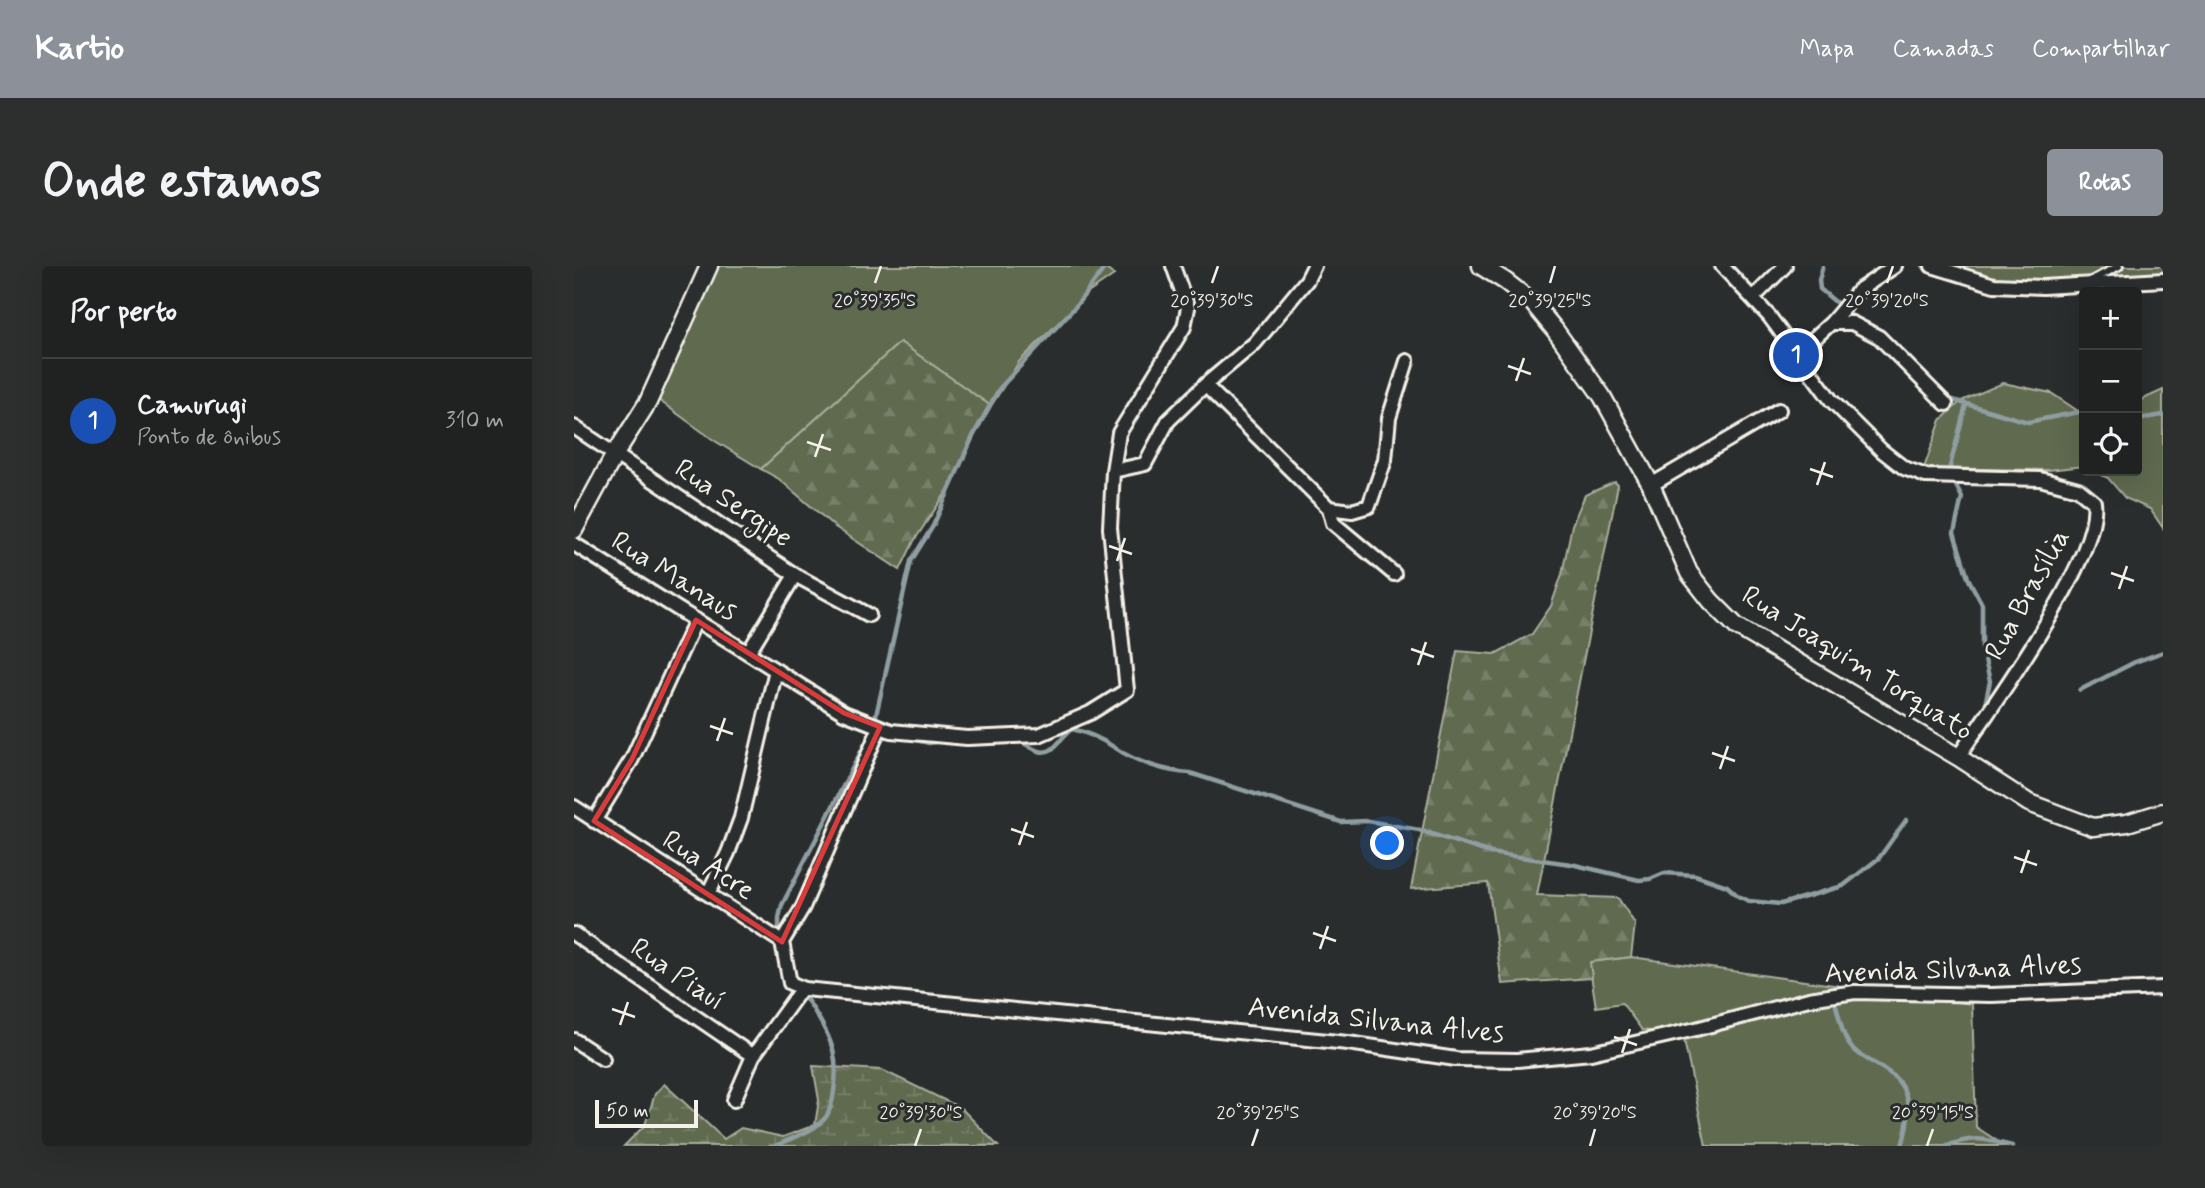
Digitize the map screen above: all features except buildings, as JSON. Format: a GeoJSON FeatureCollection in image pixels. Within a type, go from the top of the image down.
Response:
{"type":"FeatureCollection","features":[{"type":"Feature","properties":{"kind":"street"},"geometry":{"type":"LineString","coordinates":[[574,530],[615,454],[648,402],[709,266]]}},
{"type":"Feature","properties":{"kind":"street"},"geometry":{"type":"LineString","coordinates":[[1174,266],[1188,308],[1184,327],[1119,433],[1113,471],[1145,464],[1168,421],[1205,385],[1255,343],[1307,279],[1314,266]]}},
{"type":"Feature","properties":{"kind":"street","name":"Rua Joaquim Torquato"},"geometry":{"type":"LineString","coordinates":[[1481,266],[1532,302],[1602,396],[1651,485],[1689,573],[1711,601],[1736,626],[1958,757],[2029,803],[2093,827],[2127,823],[2163,812]]}},
{"type":"Feature","properties":{"kind":"street","name":"Rua Brasília"},"geometry":{"type":"LineString","coordinates":[[1722,266],[1769,316],[1831,400],[1881,450],[1904,468],[1926,476],[2040,479],[2078,489],[2094,502],[2096,515],[2076,570],[2042,631],[1958,757]]}},
{"type":"Feature","properties":{"kind":"street"},"geometry":{"type":"LineString","coordinates":[[1753,298],[1785,266]]}},
{"type":"Feature","properties":{"kind":"street"},"geometry":{"type":"LineString","coordinates":[[1796,355],[1831,323],[1859,290],[1895,266]]}},
{"type":"Feature","properties":{"kind":"street"},"geometry":{"type":"LineString","coordinates":[[1932,266],[1994,285],[2043,287],[2163,281]]}},
{"type":"Feature","properties":{"kind":"street"},"geometry":{"type":"LineString","coordinates":[[1831,323],[1852,323],[1879,337],[1946,404]]}},
{"type":"Feature","properties":{"kind":"street"},"geometry":{"type":"LineString","coordinates":[[1329,508],[1352,510],[1369,506],[1385,460],[1390,418],[1407,361]]}},
{"type":"Feature","properties":{"kind":"street"},"geometry":{"type":"LineString","coordinates":[[1205,385],[1329,508],[1333,523],[1394,573]]}},
{"type":"Feature","properties":{"kind":"street"},"geometry":{"type":"LineString","coordinates":[[1651,485],[1779,410]]}},
{"type":"Feature","properties":{"kind":"street","name":"Rua Sergipe"},"geometry":{"type":"LineString","coordinates":[[574,427],[794,576],[869,615]]}},
{"type":"Feature","properties":{"kind":"street","name":"Rua Manaus"},"geometry":{"type":"LineString","coordinates":[[574,544],[844,713],[891,731],[967,738],[1039,735],[1090,713],[1127,690],[1110,528],[1113,471]]}},
{"type":"Feature","properties":{"kind":"street","name":"Rua Manaus"},"geometry":{"type":"LineString","coordinates":[[748,653],[794,576]]}},
{"type":"Feature","properties":{"kind":"street"},"geometry":{"type":"LineString","coordinates":[[594,821],[632,759],[696,620]]}},
{"type":"Feature","properties":{"kind":"street"},"geometry":{"type":"LineString","coordinates":[[708,894],[728,853],[741,817],[776,670]]}},
{"type":"Feature","properties":{"kind":"street"},"geometry":{"type":"LineString","coordinates":[[734,1100],[753,1056],[796,985],[782,942],[803,907],[880,727]]}},
{"type":"Feature","properties":{"kind":"street","name":"Rua Acre"},"geometry":{"type":"LineString","coordinates":[[574,807],[782,942]]}},
{"type":"Feature","properties":{"kind":"street","name":"Rua Piauí"},"geometry":{"type":"LineString","coordinates":[[574,934],[753,1056]]}},
{"type":"Feature","properties":{"kind":"street","name":"Avenida Silvana Alves"},"geometry":{"type":"LineString","coordinates":[[796,985],[1348,1043],[1456,1059],[1482,1060],[1517,1060],[1591,1053],[1809,999],[1855,992],[1991,995],[2163,988]]}},
{"type":"Feature","properties":{"kind":"street"},"geometry":{"type":"LineString","coordinates":[[574,1040],[603,1059]]}},
{"type":"Feature","properties":{"kind":"lane"},"geometry":{"type":"LineString","coordinates":[[2085,283],[2119,266]]}},
{"type":"Feature","properties":{"kind":"highlighted area"},"geometry":{"type":"Polygon","coordinates":[[[696,620],[844,713],[880,727],[782,942],[594,821],[632,759],[696,620]]]}},
{"type":"Feature","properties":{"kind":"green space"},"geometry":{"type":"Polygon","coordinates":[[[702,266],[1102,266],[1114,275],[1088,293],[1019,362],[991,406],[900,342],[761,469],[715,441],[646,391],[702,266]]]}},
{"type":"Feature","properties":{"kind":"green space"},"geometry":{"type":"Polygon","coordinates":[[[1922,266],[2163,266],[2163,276],[2026,283],[1989,277],[1970,280],[1941,277],[1926,272],[1922,266]]]}},
{"type":"Feature","properties":{"kind":"green space"},"geometry":{"type":"Polygon","coordinates":[[[900,342],[991,406],[955,479],[914,541],[900,570],[835,527],[779,479],[761,469],[900,342]]]}},
{"type":"Feature","properties":{"kind":"green space"},"geometry":{"type":"Polygon","coordinates":[[[2003,383],[2051,393],[2079,412],[2079,467],[2048,470],[1924,468],[1941,420],[1961,401],[2003,383]]]}},
{"type":"Feature","properties":{"kind":"green space"},"geometry":{"type":"Polygon","coordinates":[[[2163,390],[2163,528],[2150,509],[2125,498],[2104,476],[2142,476],[2142,400],[2163,390]]]}},
{"type":"Feature","properties":{"kind":"green space"},"geometry":{"type":"Polygon","coordinates":[[[1615,482],[1618,485],[1537,895],[1618,898],[1635,924],[1631,957],[1590,962],[1592,978],[1502,984],[1488,883],[1411,889],[1457,651],[1495,654],[1532,634],[1551,606],[1562,574],[1572,525],[1585,495],[1615,482]]]}},
{"type":"Feature","properties":{"kind":"green space"},"geometry":{"type":"Polygon","coordinates":[[[1631,957],[1972,1004],[1976,1127],[2005,1146],[1706,1146],[1683,1035],[1642,1030],[1622,1003],[1596,1007],[1589,962],[1631,957]]]}},
{"type":"Feature","properties":{"kind":"green space"},"geometry":{"type":"Polygon","coordinates":[[[813,1066],[882,1070],[961,1108],[998,1146],[624,1146],[645,1125],[655,1094],[664,1084],[724,1139],[741,1128],[783,1137],[815,1125],[819,1100],[813,1066]]]}},
{"type":"Feature","properties":{"kind":"waterway"},"geometry":{"type":"LineString","coordinates":[[874,724],[911,561],[933,526],[974,434],[999,389],[1076,306],[1106,266]]}},
{"type":"Feature","properties":{"kind":"waterway"},"geometry":{"type":"LineString","coordinates":[[1823,266],[1819,280],[1820,289],[1858,321]]}},
{"type":"Feature","properties":{"kind":"waterway"},"geometry":{"type":"LineString","coordinates":[[1946,398],[2028,422],[2079,412]]}},
{"type":"Feature","properties":{"kind":"waterway"},"geometry":{"type":"LineString","coordinates":[[1966,405],[1950,466],[1951,476],[1962,497],[1954,533],[1968,578],[1982,604],[1982,647],[1990,681],[1986,700]]}},
{"type":"Feature","properties":{"kind":"waterway"},"geometry":{"type":"LineString","coordinates":[[2142,418],[2163,415]]}},
{"type":"Feature","properties":{"kind":"waterway"},"geometry":{"type":"LineString","coordinates":[[2080,690],[2135,662],[2163,652]]}},
{"type":"Feature","properties":{"kind":"waterway"},"geometry":{"type":"LineString","coordinates":[[1018,740],[1033,749],[1045,752],[1053,748],[1072,729],[1096,737],[1152,766],[1190,773],[1341,822],[1368,821],[1419,830],[1491,853],[1571,864],[1639,880],[1664,873],[1695,875],[1727,886],[1749,901],[1781,904],[1843,886],[1879,858],[1906,820]]}},
{"type":"Feature","properties":{"kind":"waterway"},"geometry":{"type":"LineString","coordinates":[[779,936],[782,905],[871,732]]}},
{"type":"Feature","properties":{"kind":"waterway"},"geometry":{"type":"LineString","coordinates":[[907,738],[929,743],[943,741]]}},
{"type":"Feature","properties":{"kind":"waterway"},"geometry":{"type":"LineString","coordinates":[[775,1146],[821,1122],[829,1111],[834,1094],[836,1070],[830,1042],[811,1005],[799,994]]}},
{"type":"Feature","properties":{"kind":"waterway"},"geometry":{"type":"LineString","coordinates":[[1836,1006],[1843,1033],[1851,1047],[1892,1075],[1904,1090],[1908,1118],[1902,1146]]}},
{"type":"Feature","properties":{"kind":"waterway"},"geometry":{"type":"LineString","coordinates":[[1947,1146],[1964,1140],[1979,1139],[2012,1146]]}},
{"type":"Feature","properties":{"kind":"place","name":"Camurugi"},"geometry":{"type":"Point","coordinates":[1796,355]}}]}
